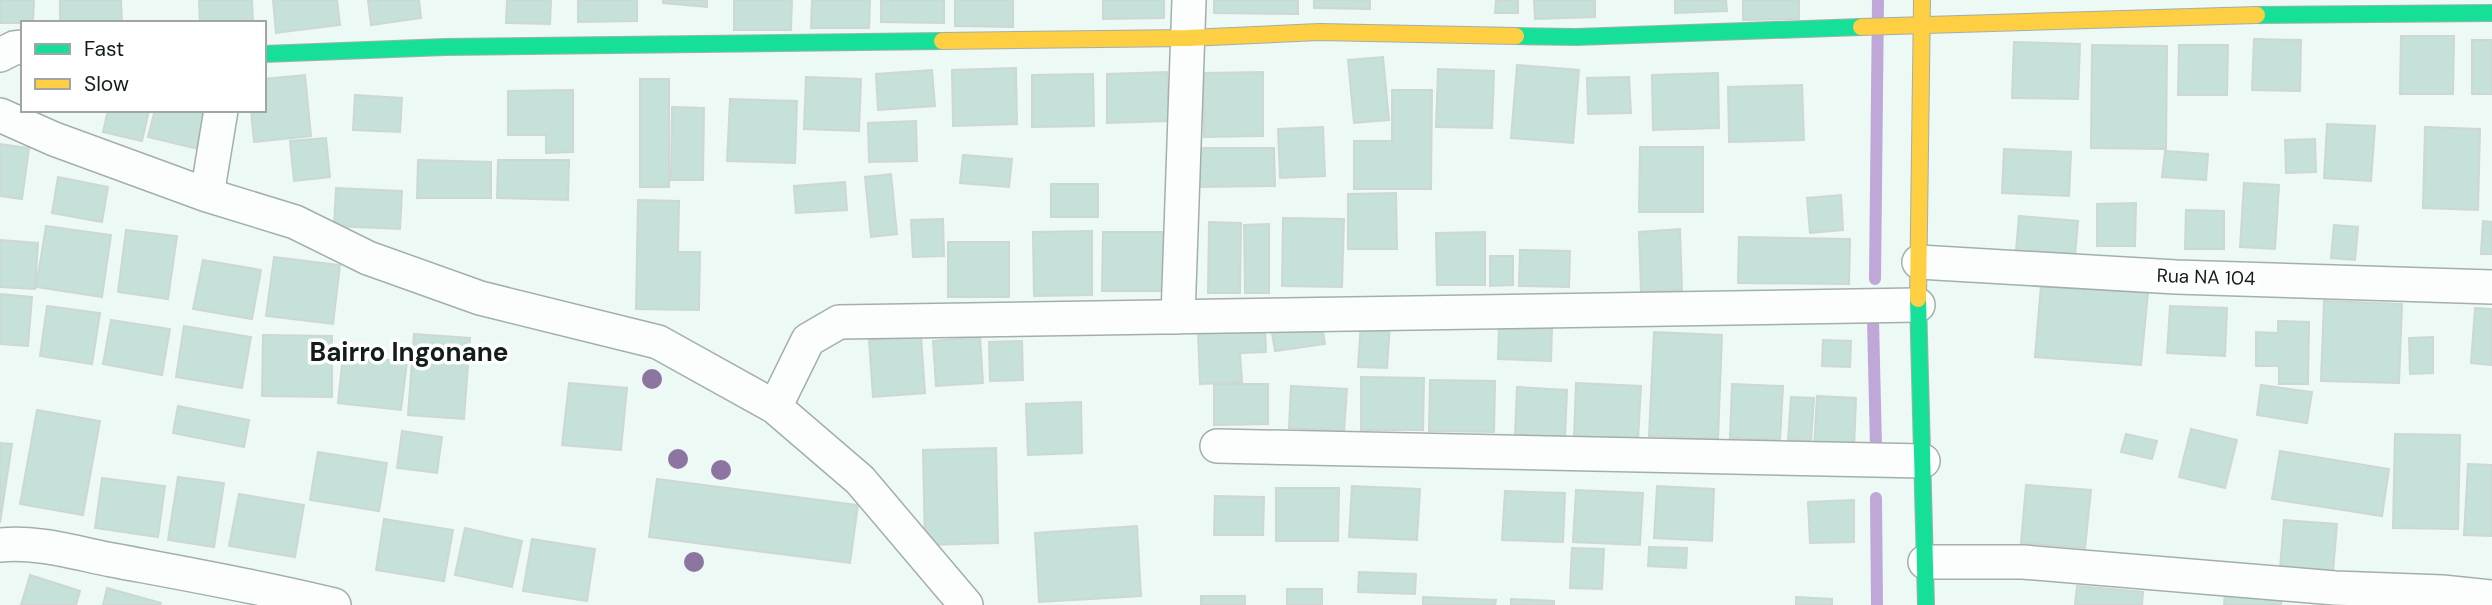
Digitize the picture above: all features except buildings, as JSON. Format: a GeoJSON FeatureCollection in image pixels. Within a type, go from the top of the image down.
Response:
{"type":"FeatureCollection","features":[{"type":"Feature","properties":{"kind":"street"},"geometry":{"type":"LineString","coordinates":[[1178,317],[1189,0]]}},
{"type":"Feature","properties":{"kind":"street"},"geometry":{"type":"LineString","coordinates":[[1922,0],[1918,305],[1926,605]]}},
{"type":"Feature","properties":{"kind":"street"},"geometry":{"type":"LineString","coordinates":[[266,54],[445,47],[1188,38],[1319,32],[1576,37],[2230,15],[2492,13]]}},
{"type":"Feature","properties":{"kind":"street"},"geometry":{"type":"LineString","coordinates":[[0,55],[21,47]]}},
{"type":"Feature","properties":{"kind":"street"},"geometry":{"type":"LineString","coordinates":[[207,195],[221,112]]}},
{"type":"Feature","properties":{"kind":"street"},"geometry":{"type":"LineString","coordinates":[[0,115],[54,139],[207,195],[295,222],[368,258],[480,298],[658,342],[775,407],[860,480],[966,605]]}},
{"type":"Feature","properties":{"kind":"street","name":"Rua NA 104"},"geometry":{"type":"LineString","coordinates":[[1919,262],[2176,277],[2492,287]]}},
{"type":"Feature","properties":{"kind":"street"},"geometry":{"type":"LineString","coordinates":[[775,407],[808,340],[839,322],[1918,305]]}},
{"type":"Feature","properties":{"kind":"street"},"geometry":{"type":"LineString","coordinates":[[1217,446],[1923,461]]}},
{"type":"Feature","properties":{"kind":"street"},"geometry":{"type":"LineString","coordinates":[[0,545],[15,543],[61,550],[257,587],[334,605]]}},
{"type":"Feature","properties":{"kind":"street"},"geometry":{"type":"LineString","coordinates":[[1925,562],[2023,562],[2335,588],[2442,592],[2492,597]]}},
{"type":"Feature","properties":{"kind":"waterway"},"geometry":{"type":"LineString","coordinates":[[1875,279],[1878,0]]}},
{"type":"Feature","properties":{"kind":"waterway"},"geometry":{"type":"LineString","coordinates":[[1873,320],[1876,447]]}},
{"type":"Feature","properties":{"kind":"waterway"},"geometry":{"type":"LineString","coordinates":[[1876,498],[1877,605]]}},
{"type":"Feature","properties":{"kind":"traffic: fast"},"geometry":{"type":"LineString","coordinates":[[2257,15],[2492,13]]}},
{"type":"Feature","properties":{"kind":"traffic: fast"},"geometry":{"type":"LineString","coordinates":[[1516,36],[1576,37],[1861,27]]}},
{"type":"Feature","properties":{"kind":"traffic: fast"},"geometry":{"type":"LineString","coordinates":[[266,54],[445,47],[942,41]]}},
{"type":"Feature","properties":{"kind":"traffic: fast"},"geometry":{"type":"LineString","coordinates":[[1918,299],[1926,605]]}},
{"type":"Feature","properties":{"kind":"traffic: slow"},"geometry":{"type":"LineString","coordinates":[[1918,299],[1922,0]]}},
{"type":"Feature","properties":{"kind":"traffic: slow"},"geometry":{"type":"LineString","coordinates":[[1861,27],[2257,15]]}},
{"type":"Feature","properties":{"kind":"traffic: slow"},"geometry":{"type":"LineString","coordinates":[[942,41],[1188,38],[1319,32],[1516,36]]}},
{"type":"Feature","properties":{"kind":"district","name":"Bairro Ingonane"},"geometry":{"type":"Point","coordinates":[409,352]}}]}
